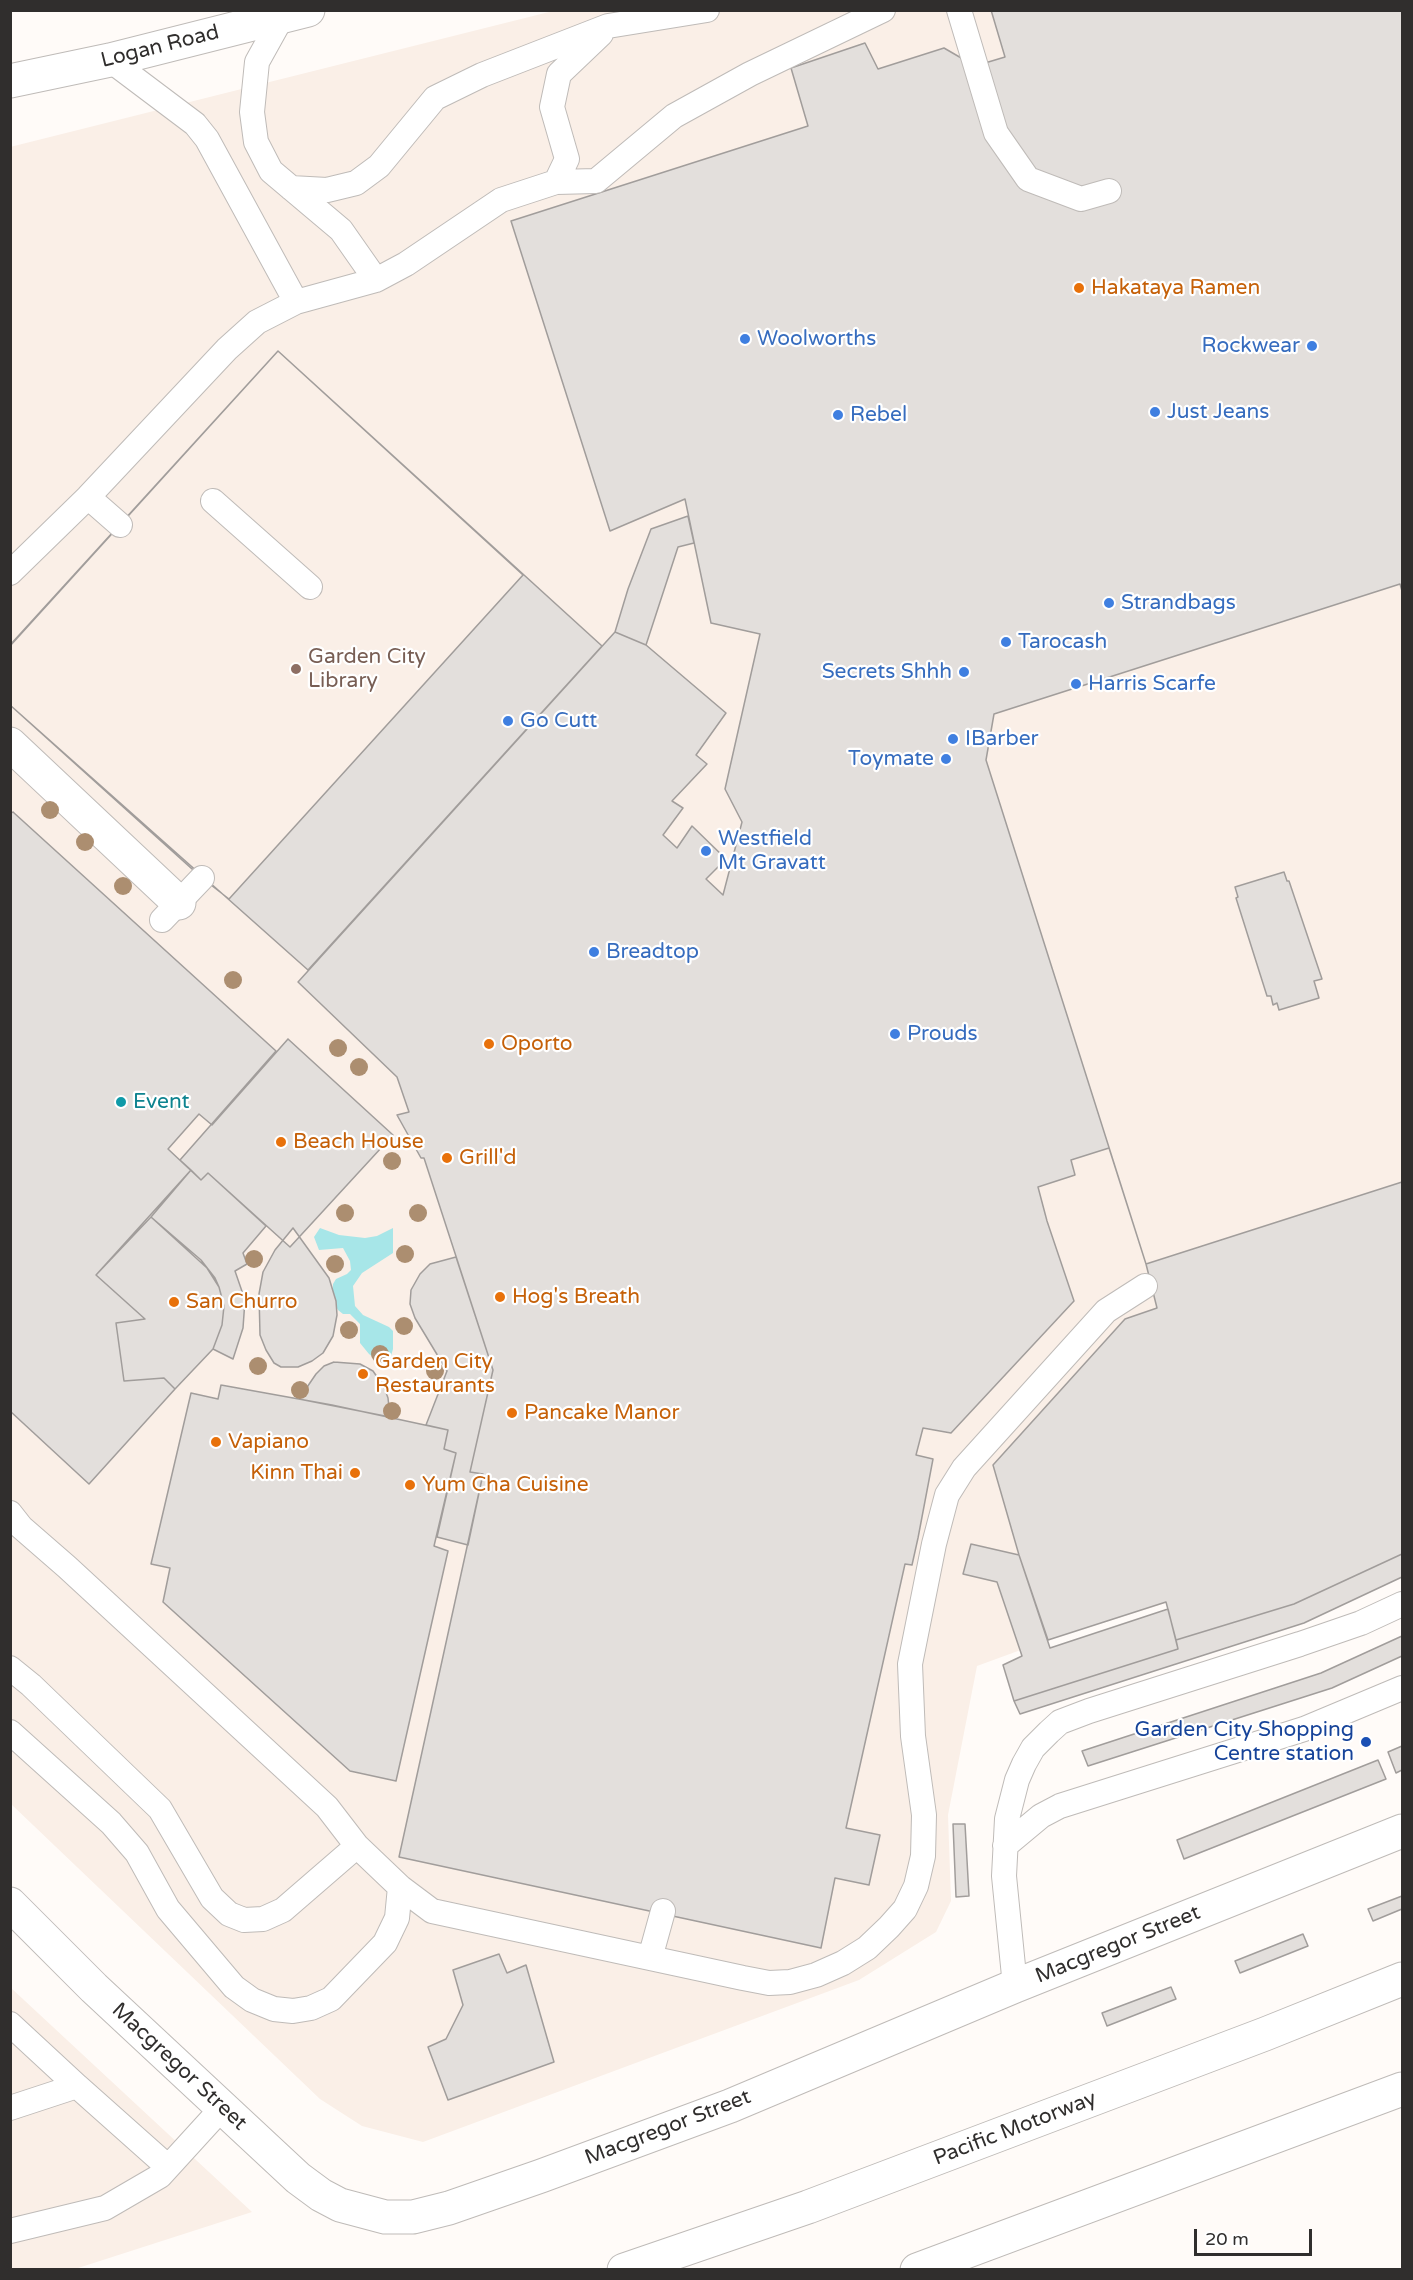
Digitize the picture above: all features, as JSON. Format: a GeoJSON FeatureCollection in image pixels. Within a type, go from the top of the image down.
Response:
{"type":"FeatureCollection","features":[{"type":"Feature","properties":{"kind":"main road","name":"Logan Road"},"geometry":{"type":"LineString","coordinates":[[10,81],[110,60],[295,14]]}},
{"type":"Feature","properties":{"kind":"main road"},"geometry":{"type":"LineString","coordinates":[[10,744],[170,912]]}},
{"type":"Feature","properties":{"kind":"main road","name":"Macgregor Street"},"geometry":{"type":"LineString","coordinates":[[10,1904],[94,1988],[298,2178],[321,2195],[360,2212],[386,2217],[413,2217],[449,2208],[730,2106],[1015,1986],[1402,1831]]}},
{"type":"Feature","properties":{"kind":"main road","name":"Pacific Motorway"},"geometry":{"type":"LineString","coordinates":[[624,2270],[808,2207],[1265,2034],[1402,1979]]}},
{"type":"Feature","properties":{"kind":"main road"},"geometry":{"type":"LineString","coordinates":[[917,2270],[1402,2089]]}},
{"type":"Feature","properties":{"kind":"lane"},"geometry":{"type":"LineString","coordinates":[[291,188],[327,190],[356,183],[379,166],[435,98],[482,75],[608,26],[707,10]]}},
{"type":"Feature","properties":{"kind":"lane"},"geometry":{"type":"LineString","coordinates":[[10,573],[88,497],[227,349],[257,322],[296,302],[376,280],[406,264],[501,200],[556,182],[596,181],[674,116],[750,74],[883,10]]}},
{"type":"Feature","properties":{"kind":"lane"},"geometry":{"type":"LineString","coordinates":[[959,10],[996,133],[1028,179],[1081,199],[1109,191]]}},
{"type":"Feature","properties":{"kind":"lane"},"geometry":{"type":"LineString","coordinates":[[295,14],[257,62],[252,112],[256,142],[271,171],[341,230],[376,280]]}},
{"type":"Feature","properties":{"kind":"lane"},"geometry":{"type":"LineString","coordinates":[[556,182],[567,159],[552,107],[559,74],[608,26]]}},
{"type":"Feature","properties":{"kind":"lane"},"geometry":{"type":"LineString","coordinates":[[110,60],[195,124],[250,216],[296,302]]}},
{"type":"Feature","properties":{"kind":"lane"},"geometry":{"type":"LineString","coordinates":[[88,497],[120,525]]}},
{"type":"Feature","properties":{"kind":"lane"},"geometry":{"type":"LineString","coordinates":[[213,501],[310,587]]}},
{"type":"Feature","properties":{"kind":"lane"},"geometry":{"type":"LineString","coordinates":[[170,912],[202,878]]}},
{"type":"Feature","properties":{"kind":"lane"},"geometry":{"type":"LineString","coordinates":[[10,1513],[21,1527],[67,1566],[327,1807],[357,1846],[400,1887],[432,1911],[743,1978],[769,1983],[790,1982],[816,1975],[843,1963],[867,1948],[890,1927],[905,1908],[916,1886],[923,1856],[924,1815],[912,1736],[910,1664],[934,1544],[947,1495],[964,1468],[1106,1311],[1145,1287]]}},
{"type":"Feature","properties":{"kind":"lane"},"geometry":{"type":"LineString","coordinates":[[1015,1986],[1005,1885],[1007,1819],[1021,1772],[1034,1748],[1060,1722],[1310,1641],[1361,1623],[1402,1604]]}},
{"type":"Feature","properties":{"kind":"lane"},"geometry":{"type":"LineString","coordinates":[[10,1668],[31,1685],[160,1809],[212,1898],[229,1914],[244,1920],[263,1919],[283,1910],[357,1846]]}},
{"type":"Feature","properties":{"kind":"lane"},"geometry":{"type":"LineString","coordinates":[[1005,1846],[1041,1816],[1060,1806],[1304,1729],[1402,1688]]}},
{"type":"Feature","properties":{"kind":"lane"},"geometry":{"type":"LineString","coordinates":[[10,1731],[111,1824],[137,1853],[168,1909],[234,1987],[252,2001],[274,2009],[294,2011],[312,2008],[331,1999],[385,1943],[397,1918],[400,1887]]}},
{"type":"Feature","properties":{"kind":"lane"},"geometry":{"type":"LineString","coordinates":[[650,1958],[663,1911]]}},
{"type":"Feature","properties":{"kind":"lane"},"geometry":{"type":"LineString","coordinates":[[10,2024],[168,2167]]}},
{"type":"Feature","properties":{"kind":"lane"},"geometry":{"type":"LineString","coordinates":[[10,2108],[76,2086]]}},
{"type":"Feature","properties":{"kind":"lane"},"geometry":{"type":"LineString","coordinates":[[10,2230],[105,2208],[160,2176],[222,2108]]}},
{"type":"Feature","properties":{"kind":"shaded area","name":"Westfield Mt Gravatt"},"geometry":{"type":"Polygon","coordinates":[[[553,11],[1402,11],[1402,1554],[1294,1604],[1166,1603],[1048,1640],[977,1666],[948,1815],[951,1901],[936,1932],[859,1980],[423,2142],[362,2126],[320,2099],[11,1804],[10,147],[553,11]]]}},
{"type":"Feature","properties":{"kind":"shaded area"},"geometry":{"type":"Polygon","coordinates":[[[10,1987],[252,2212],[75,2269],[11,2269],[10,1987]]]}},
{"type":"Feature","properties":{"kind":"water"},"geometry":{"type":"Polygon","coordinates":[[[320,1228],[339,1235],[365,1238],[377,1236],[393,1228],[393,1253],[362,1273],[353,1286],[355,1306],[363,1315],[393,1331],[391,1356],[384,1359],[374,1358],[369,1354],[360,1343],[360,1324],[350,1314],[343,1314],[338,1310],[332,1298],[333,1284],[336,1279],[351,1270],[350,1261],[343,1248],[319,1250],[314,1237],[320,1228]]]}},
{"type":"Feature","properties":{"kind":"building","name":"Westfield Mt Gravatt"},"geometry":{"type":"Polygon","coordinates":[[[991,10],[1402,10],[1402,1182],[1146,1264],[1109,1148],[1071,1160],[1075,1175],[1038,1187],[1074,1301],[951,1433],[923,1428],[916,1455],[933,1459],[918,1538],[912,1565],[905,1564],[846,1828],[880,1835],[869,1885],[835,1878],[821,1948],[399,1857],[483,1474],[470,1472],[493,1370],[424,1158],[421,1158],[397,1115],[409,1112],[397,1077],[298,982],[615,632],[646,645],[726,713],[696,755],[707,764],[672,801],[683,808],[663,835],[677,848],[692,826],[726,859],[706,879],[723,895],[742,822],[725,789],[760,634],[711,623],[685,499],[610,531],[511,221],[808,126],[791,68],[865,43],[878,69],[944,48],[975,66],[1005,57],[991,10]]]}},
{"type":"Feature","properties":{"kind":"building","name":"Garden City Library"},"geometry":{"type":"Polygon","coordinates":[[[278,351],[523,575],[229,899],[202,878],[10,705],[10,645],[278,351]]]}},
{"type":"Feature","properties":{"kind":"building","name":"Garden City Library"},"geometry":{"type":"Polygon","coordinates":[[[278,351],[602,646],[308,970],[10,705],[10,646],[278,351]]]}},
{"type":"Feature","properties":{"kind":"building"},"geometry":{"type":"Polygon","coordinates":[[[688,516],[694,543],[678,547],[646,645],[615,632],[628,589],[651,529],[688,516]]]}},
{"type":"Feature","properties":{"kind":"building"},"geometry":{"type":"Polygon","coordinates":[[[1400,584],[1402,591],[1402,1554],[1294,1604],[1176,1640],[1166,1602],[1048,1640],[1019,1555],[993,1465],[1125,1319],[1157,1308],[1146,1264],[986,760],[994,714],[1400,584]]]}},
{"type":"Feature","properties":{"kind":"building","name":"Event"},"geometry":{"type":"Polygon","coordinates":[[[13,812],[276,1051],[180,1160],[191,1170],[96,1275],[145,1319],[116,1323],[124,1381],[164,1378],[175,1389],[89,1484],[10,1411],[10,814],[13,812]]]}},
{"type":"Feature","properties":{"kind":"building"},"geometry":{"type":"Polygon","coordinates":[[[1284,872],[1322,979],[1314,981],[1319,998],[1279,1010],[1277,1003],[1273,1005],[1271,996],[1267,996],[1236,898],[1238,897],[1235,887],[1284,872]]]}},
{"type":"Feature","properties":{"kind":"building","name":"Beach House"},"geometry":{"type":"Polygon","coordinates":[[[288,1039],[393,1135],[290,1247],[208,1173],[201,1180],[168,1149],[199,1114],[212,1125],[288,1039]]]}},
{"type":"Feature","properties":{"kind":"building"},"geometry":{"type":"Polygon","coordinates":[[[191,1170],[201,1180],[208,1173],[266,1226],[243,1253],[247,1264],[235,1271],[245,1300],[243,1328],[233,1359],[213,1349],[222,1325],[224,1306],[215,1278],[201,1260],[151,1217],[191,1170]]]}},
{"type":"Feature","properties":{"kind":"building","name":"San Churro"},"geometry":{"type":"Polygon","coordinates":[[[151,1217],[207,1268],[219,1287],[224,1306],[222,1325],[213,1349],[175,1389],[164,1378],[124,1381],[116,1323],[145,1319],[96,1275],[151,1217]]]}},
{"type":"Feature","properties":{"kind":"building"},"geometry":{"type":"Polygon","coordinates":[[[293,1228],[329,1278],[336,1301],[337,1315],[333,1336],[323,1353],[298,1367],[281,1367],[274,1363],[260,1335],[259,1294],[263,1272],[275,1250],[293,1228]]]}},
{"type":"Feature","properties":{"kind":"building"},"geometry":{"type":"Polygon","coordinates":[[[456,1257],[493,1370],[470,1472],[483,1474],[468,1545],[437,1537],[456,1453],[444,1449],[448,1430],[426,1425],[447,1371],[415,1318],[410,1304],[411,1290],[420,1274],[430,1264],[456,1257]]]}},
{"type":"Feature","properties":{"kind":"building"},"geometry":{"type":"Polygon","coordinates":[[[334,1362],[360,1364],[373,1371],[384,1387],[390,1417],[299,1399],[316,1374],[324,1366],[334,1362]]]}},
{"type":"Feature","properties":{"kind":"building"},"geometry":{"type":"Polygon","coordinates":[[[221,1385],[332,1405],[448,1430],[444,1449],[456,1453],[434,1546],[448,1551],[396,1781],[350,1771],[163,1602],[170,1568],[151,1564],[191,1393],[218,1399],[221,1385]]]}},
{"type":"Feature","properties":{"kind":"building"},"geometry":{"type":"Polygon","coordinates":[[[971,1544],[1019,1555],[1050,1648],[1168,1609],[1178,1649],[1014,1701],[1003,1665],[1022,1656],[997,1582],[963,1574],[971,1544]]]}},
{"type":"Feature","properties":{"kind":"building"},"geometry":{"type":"Polygon","coordinates":[[[1402,1554],[1402,1577],[1304,1623],[1020,1714],[1014,1701],[1178,1649],[1176,1640],[1294,1604],[1402,1554]]]}},
{"type":"Feature","properties":{"kind":"building"},"geometry":{"type":"Polygon","coordinates":[[[1402,1636],[1402,1656],[1332,1688],[1088,1766],[1082,1751],[1321,1673],[1402,1636]]]}},
{"type":"Feature","properties":{"kind":"building"},"geometry":{"type":"Polygon","coordinates":[[[1402,1746],[1402,1770],[1396,1773],[1388,1752],[1402,1746]]]}},
{"type":"Feature","properties":{"kind":"building"},"geometry":{"type":"Polygon","coordinates":[[[1378,1760],[1386,1779],[1184,1859],[1177,1840],[1378,1760]]]}},
{"type":"Feature","properties":{"kind":"building"},"geometry":{"type":"Polygon","coordinates":[[[953,1824],[965,1824],[969,1896],[956,1897],[953,1824]]]}},
{"type":"Feature","properties":{"kind":"building"},"geometry":{"type":"Polygon","coordinates":[[[1402,1896],[1402,1909],[1373,1921],[1368,1909],[1402,1896]]]}},
{"type":"Feature","properties":{"kind":"building"},"geometry":{"type":"Polygon","coordinates":[[[1303,1934],[1308,1946],[1240,1973],[1235,1961],[1303,1934]]]}},
{"type":"Feature","properties":{"kind":"building"},"geometry":{"type":"Polygon","coordinates":[[[499,1954],[507,1973],[526,1965],[554,2062],[448,2100],[428,2047],[446,2039],[463,2005],[453,1970],[499,1954]]]}},
{"type":"Feature","properties":{"kind":"building"},"geometry":{"type":"Polygon","coordinates":[[[1171,1987],[1176,1999],[1107,2026],[1102,2013],[1171,1987]]]}},
{"type":"Feature","properties":{"kind":"place","name":"Hakataya Ramen"},"geometry":{"type":"Point","coordinates":[1079,288]}},
{"type":"Feature","properties":{"kind":"place","name":"Woolworths"},"geometry":{"type":"Point","coordinates":[745,339]}},
{"type":"Feature","properties":{"kind":"place","name":"Rockwear"},"geometry":{"type":"Point","coordinates":[1312,346]}},
{"type":"Feature","properties":{"kind":"place","name":"Just Jeans"},"geometry":{"type":"Point","coordinates":[1155,412]}},
{"type":"Feature","properties":{"kind":"place","name":"Rebel"},"geometry":{"type":"Point","coordinates":[838,415]}},
{"type":"Feature","properties":{"kind":"place","name":"Strandbags"},"geometry":{"type":"Point","coordinates":[1109,603]}},
{"type":"Feature","properties":{"kind":"place","name":"Tarocash"},"geometry":{"type":"Point","coordinates":[1006,642]}},
{"type":"Feature","properties":{"kind":"place","name":"Garden City Library"},"geometry":{"type":"Point","coordinates":[296,669]}},
{"type":"Feature","properties":{"kind":"place","name":"Secrets Shhh"},"geometry":{"type":"Point","coordinates":[964,672]}},
{"type":"Feature","properties":{"kind":"place","name":"Harris Scarfe"},"geometry":{"type":"Point","coordinates":[1076,684]}},
{"type":"Feature","properties":{"kind":"place","name":"Go Cutt"},"geometry":{"type":"Point","coordinates":[508,721]}},
{"type":"Feature","properties":{"kind":"place","name":"IBarber"},"geometry":{"type":"Point","coordinates":[953,739]}},
{"type":"Feature","properties":{"kind":"place","name":"Toymate"},"geometry":{"type":"Point","coordinates":[946,759]}},
{"type":"Feature","properties":{"kind":"place","name":"Westfield Mt Gravatt"},"geometry":{"type":"Point","coordinates":[706,851]}},
{"type":"Feature","properties":{"kind":"place","name":"Breadtop"},"geometry":{"type":"Point","coordinates":[594,952]}},
{"type":"Feature","properties":{"kind":"place","name":"Prouds"},"geometry":{"type":"Point","coordinates":[895,1034]}},
{"type":"Feature","properties":{"kind":"place","name":"Oporto"},"geometry":{"type":"Point","coordinates":[489,1044]}},
{"type":"Feature","properties":{"kind":"place","name":"Event"},"geometry":{"type":"Point","coordinates":[121,1102]}},
{"type":"Feature","properties":{"kind":"place","name":"Beach House"},"geometry":{"type":"Point","coordinates":[281,1142]}},
{"type":"Feature","properties":{"kind":"place","name":"Grill'd"},"geometry":{"type":"Point","coordinates":[447,1158]}},
{"type":"Feature","properties":{"kind":"place","name":"Hog's Breath"},"geometry":{"type":"Point","coordinates":[500,1297]}},
{"type":"Feature","properties":{"kind":"place","name":"San Churro"},"geometry":{"type":"Point","coordinates":[174,1302]}},
{"type":"Feature","properties":{"kind":"place","name":"Garden City Restaurants"},"geometry":{"type":"Point","coordinates":[363,1374]}},
{"type":"Feature","properties":{"kind":"place","name":"Pancake Manor"},"geometry":{"type":"Point","coordinates":[512,1413]}},
{"type":"Feature","properties":{"kind":"place","name":"Vapiano"},"geometry":{"type":"Point","coordinates":[216,1442]}},
{"type":"Feature","properties":{"kind":"place","name":"Kinn Thai"},"geometry":{"type":"Point","coordinates":[355,1473]}},
{"type":"Feature","properties":{"kind":"place","name":"Yum Cha Cuisine"},"geometry":{"type":"Point","coordinates":[410,1485]}},
{"type":"Feature","properties":{"kind":"place","name":"Garden City Shopping Centre station"},"geometry":{"type":"Point","coordinates":[1366,1742]}}]}
